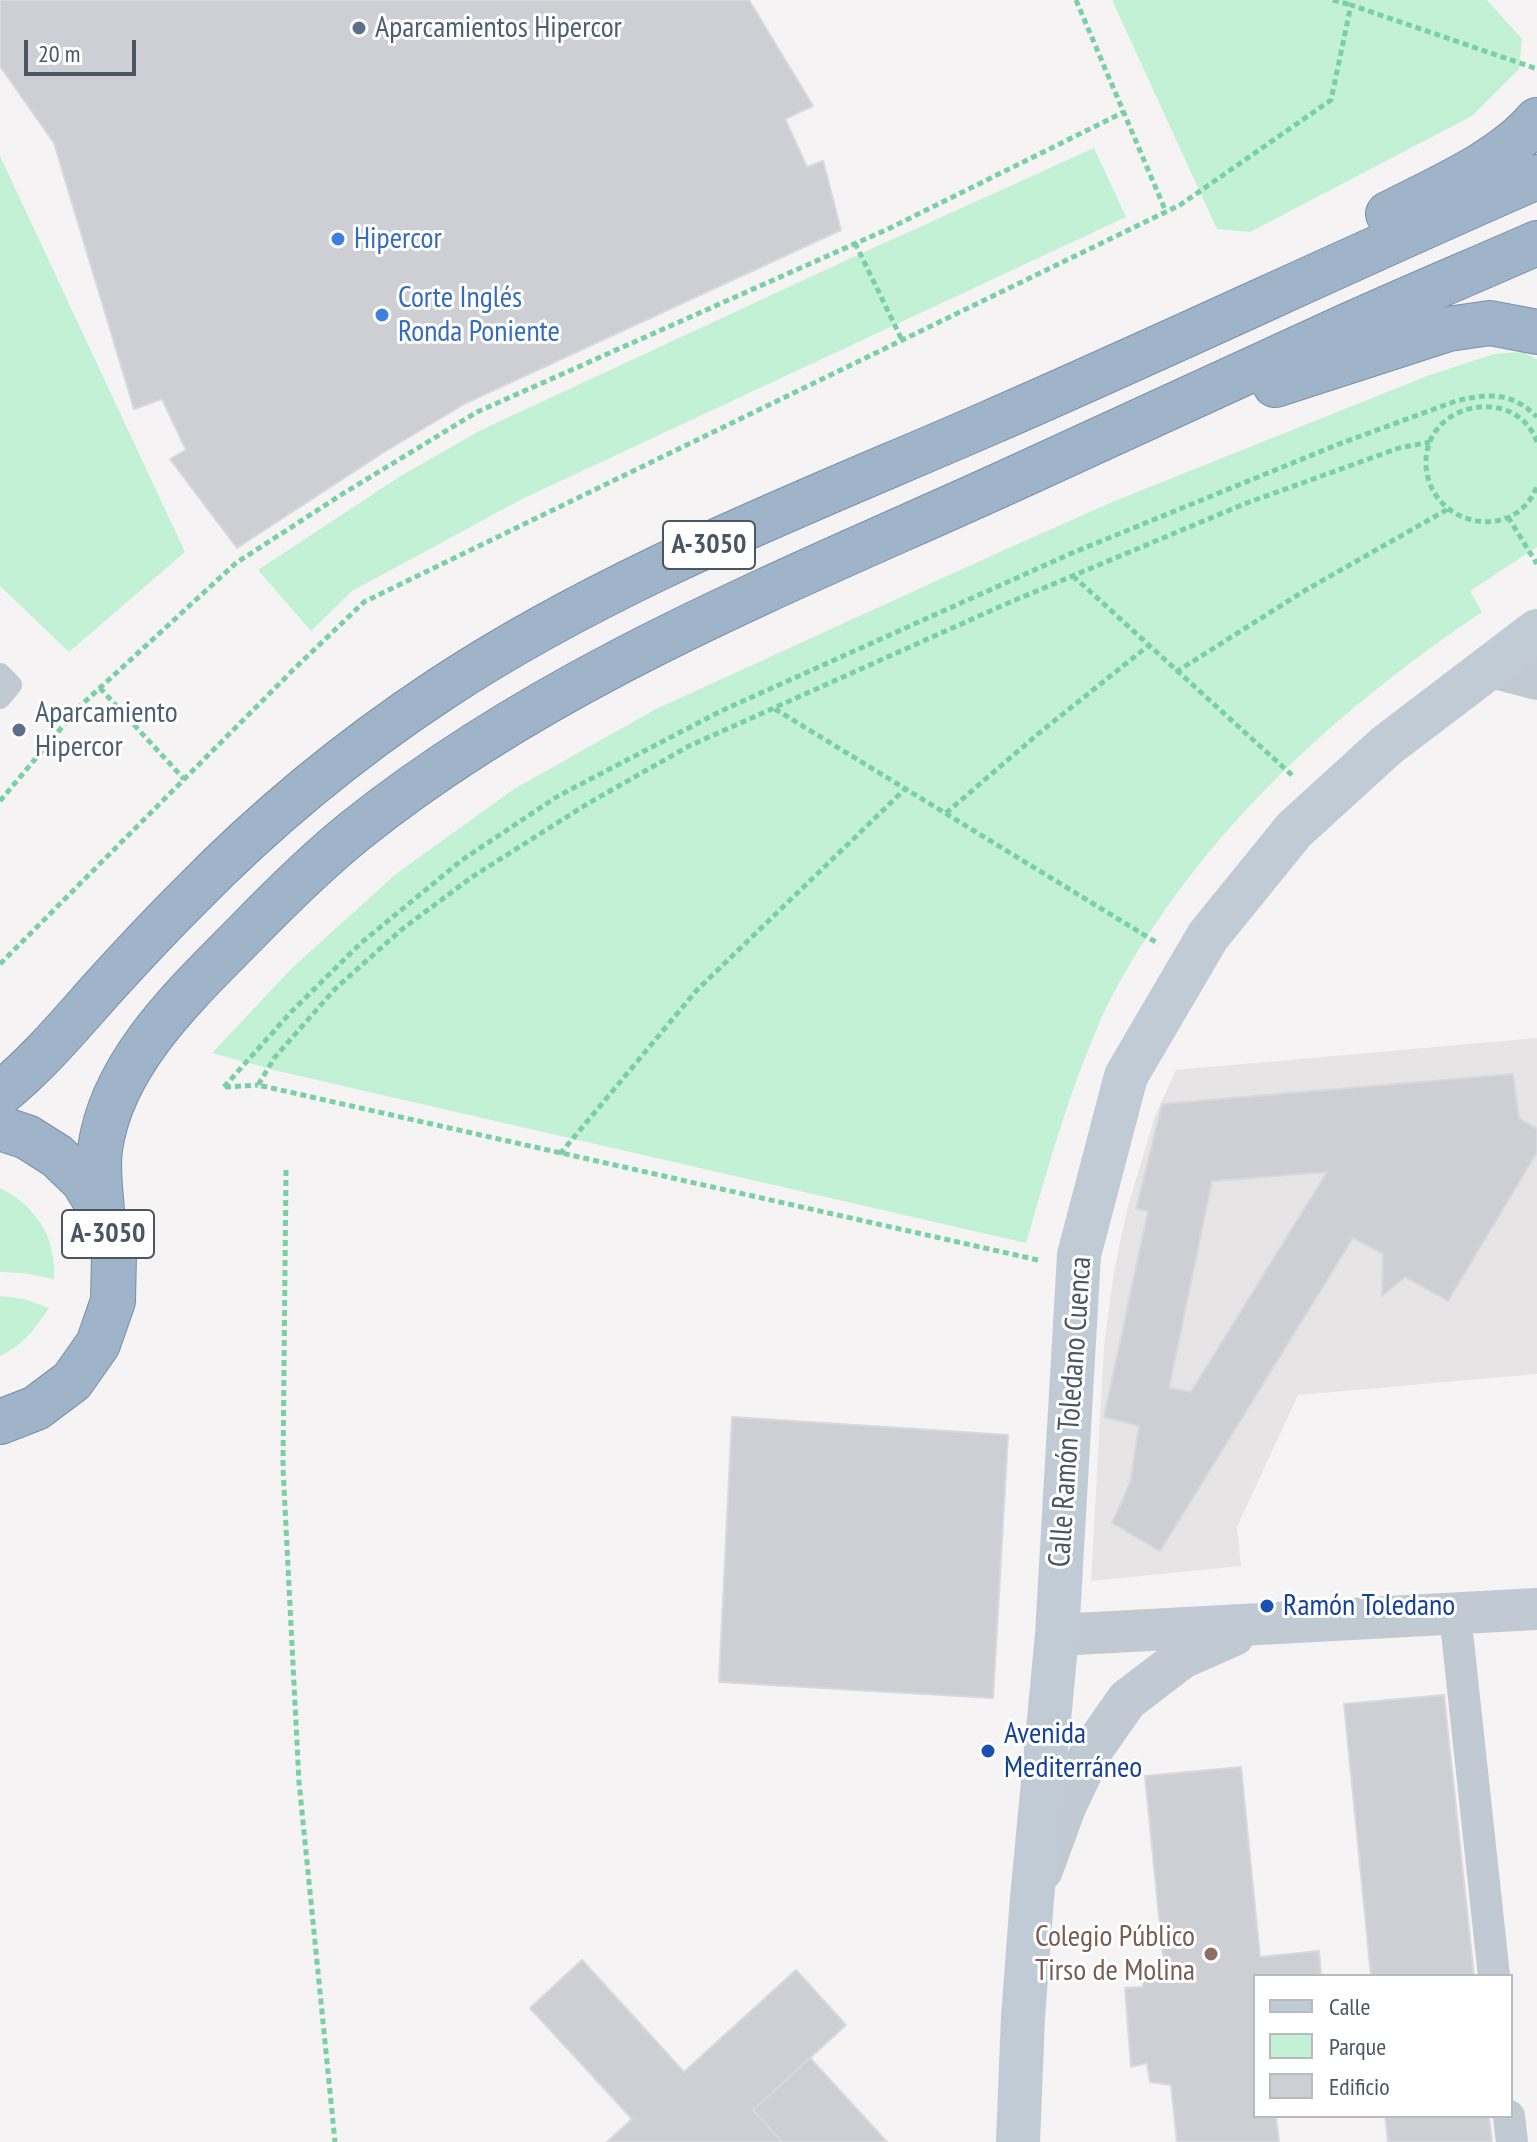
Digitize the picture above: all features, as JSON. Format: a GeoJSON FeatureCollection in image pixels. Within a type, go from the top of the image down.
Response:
{"type":"FeatureCollection","features":[{"type":"Feature","properties":{"kind":"highway"},"geometry":{"type":"LineString","coordinates":[[1092,377],[1269,276],[1490,159],[1524,136],[1537,120]]}},
{"type":"Feature","properties":{"kind":"highway","name":"A-3050"},"geometry":{"type":"LineString","coordinates":[[0,1094],[45,1053],[188,897],[254,833],[315,782],[440,690],[532,633],[622,585],[731,535],[1537,177]]}},
{"type":"Feature","properties":{"kind":"highway","name":"A-3050"},"geometry":{"type":"LineString","coordinates":[[0,1422],[36,1408],[72,1381],[98,1344],[113,1301],[114,1271],[114,1255],[102,1212],[99,1150],[110,1109],[132,1064],[160,1023],[191,989],[284,894],[356,830],[542,703],[637,652],[1343,327],[1537,243]]}},
{"type":"Feature","properties":{"kind":"highway"},"geometry":{"type":"LineString","coordinates":[[1010,481],[1267,388],[1448,329],[1490,323],[1537,332]]}},
{"type":"Feature","properties":{"kind":"highway","name":"A-3050"},"geometry":{"type":"LineString","coordinates":[[0,1128],[27,1137],[57,1156],[83,1181],[102,1212]]}},
{"type":"Feature","properties":{"kind":"main road","name":"Calle Ramón Toledano Cuenca"},"geometry":{"type":"LineString","coordinates":[[1018,2142],[1032,1898],[1057,1635],[1079,1255],[1126,1076],[1208,936],[1294,830],[1386,746],[1537,631]]}},
{"type":"Feature","properties":{"kind":"street"},"geometry":{"type":"LineString","coordinates":[[1491,667],[1537,679]]}},
{"type":"Feature","properties":{"kind":"street"},"geometry":{"type":"LineString","coordinates":[[1057,1635],[1537,1609]]}},
{"type":"Feature","properties":{"kind":"street"},"geometry":{"type":"LineString","coordinates":[[1455,1614],[1494,1974]]}},
{"type":"Feature","properties":{"kind":"street"},"geometry":{"type":"LineString","coordinates":[[1032,1898],[1065,1807],[1092,1750],[1127,1700],[1182,1658],[1257,1624]]}},
{"type":"Feature","properties":{"kind":"street"},"geometry":{"type":"LineString","coordinates":[[1509,2118],[1512,2142]]}},
{"type":"Feature","properties":{"kind":"lane"},"geometry":{"type":"LineString","coordinates":[[0,674],[11,685],[0,698]]}},
{"type":"Feature","properties":{"kind":"path"},"geometry":{"type":"LineString","coordinates":[[1076,0],[1166,212]]}},
{"type":"Feature","properties":{"kind":"path"},"geometry":{"type":"LineString","coordinates":[[1333,0],[1537,69]]}},
{"type":"Feature","properties":{"kind":"path"},"geometry":{"type":"LineString","coordinates":[[0,964],[364,602],[1180,205],[1331,100],[1351,5]]}},
{"type":"Feature","properties":{"kind":"path"},"geometry":{"type":"LineString","coordinates":[[0,801],[78,708],[236,563],[344,493],[477,412],[855,243],[1124,112]]}},
{"type":"Feature","properties":{"kind":"path"},"geometry":{"type":"LineString","coordinates":[[855,243],[902,340]]}},
{"type":"Feature","properties":{"kind":"path"},"geometry":{"type":"LineString","coordinates":[[1078,1269],[258,1085],[224,1087],[291,1012],[361,943],[462,860],[558,796],[721,711],[1058,559],[1339,444],[1456,401],[1494,395],[1523,405],[1537,417]]}},
{"type":"Feature","properties":{"kind":"path"},"geometry":{"type":"LineString","coordinates":[[1537,442],[1524,422],[1509,412],[1491,407],[1472,407],[1454,414],[1440,426],[1430,442],[1426,460],[1428,478],[1435,496],[1461,517],[1477,521],[1508,517],[1524,506],[1537,486]]}},
{"type":"Feature","properties":{"kind":"path"},"geometry":{"type":"LineString","coordinates":[[258,1085],[275,1057],[335,989],[401,930],[472,877],[587,804],[689,746],[1008,603],[1244,504],[1399,448],[1430,442]]}},
{"type":"Feature","properties":{"kind":"path"},"geometry":{"type":"LineString","coordinates":[[1176,672],[1304,591],[1448,509]]}},
{"type":"Feature","properties":{"kind":"path"},"geometry":{"type":"LineString","coordinates":[[1508,517],[1537,564]]}},
{"type":"Feature","properties":{"kind":"path"},"geometry":{"type":"LineString","coordinates":[[1073,576],[1323,803]]}},
{"type":"Feature","properties":{"kind":"path"},"geometry":{"type":"LineString","coordinates":[[946,813],[1148,646]]}},
{"type":"Feature","properties":{"kind":"path"},"geometry":{"type":"LineString","coordinates":[[100,688],[184,779]]}},
{"type":"Feature","properties":{"kind":"path"},"geometry":{"type":"LineString","coordinates":[[774,709],[1192,964]]}},
{"type":"Feature","properties":{"kind":"path"},"geometry":{"type":"LineString","coordinates":[[560,1154],[696,991],[906,788]]}},
{"type":"Feature","properties":{"kind":"path"},"geometry":{"type":"LineString","coordinates":[[286,1170],[283,1468],[299,1782],[335,2142]]}},
{"type":"Feature","properties":{"kind":"shaded area"},"geometry":{"type":"Polygon","coordinates":[[[1537,1038],[1537,1374],[1298,1395],[1237,1527],[1241,1566],[1091,1581],[1104,1347],[1114,1271],[1128,1206],[1155,1116],[1176,1070],[1537,1038]]]}},
{"type":"Feature","properties":{"kind":"green space"},"geometry":{"type":"Polygon","coordinates":[[[1112,0],[1487,0],[1522,39],[1519,69],[1472,116],[1250,232],[1217,229],[1112,0]]]}},
{"type":"Feature","properties":{"kind":"green space"},"geometry":{"type":"Polygon","coordinates":[[[1094,148],[1126,217],[522,499],[352,591],[311,631],[258,570],[399,477],[481,430],[1094,148]]]}},
{"type":"Feature","properties":{"kind":"green space"},"geometry":{"type":"Polygon","coordinates":[[[0,156],[185,552],[69,652],[0,586],[0,156]]]}},
{"type":"Feature","properties":{"kind":"green space"},"geometry":{"type":"Polygon","coordinates":[[[1522,352],[1537,359],[1537,547],[1470,591],[1482,612],[1425,652],[1318,739],[1268,786],[1179,891],[1140,948],[1101,1019],[1054,1147],[1026,1243],[278,1071],[212,1053],[292,968],[396,874],[514,789],[656,709],[1117,500],[1427,376],[1494,354],[1522,352]]]}},
{"type":"Feature","properties":{"kind":"green space"},"geometry":{"type":"Polygon","coordinates":[[[0,1188],[26,1206],[46,1232],[54,1279],[0,1272],[0,1188]]]}},
{"type":"Feature","properties":{"kind":"green space"},"geometry":{"type":"Polygon","coordinates":[[[0,1296],[24,1299],[49,1308],[28,1336],[0,1356],[0,1296]]]}},
{"type":"Feature","properties":{"kind":"building","name":"Corte Inglés Ronda Poniente"},"geometry":{"type":"Polygon","coordinates":[[[0,0],[749,0],[813,106],[785,119],[807,167],[823,161],[841,230],[466,403],[384,452],[237,548],[170,459],[186,450],[162,399],[134,409],[54,143],[0,66],[0,0]]]}},
{"type":"Feature","properties":{"kind":"building"},"geometry":{"type":"Polygon","coordinates":[[[1513,1074],[1519,1118],[1537,1129],[1537,1152],[1448,1301],[1405,1277],[1382,1296],[1383,1254],[1353,1238],[1160,1551],[1112,1523],[1130,1483],[1139,1426],[1104,1417],[1148,1211],[1136,1209],[1162,1104],[1513,1074]],[[1327,1172],[1212,1181],[1169,1388],[1191,1392],[1327,1172]]]}},
{"type":"Feature","properties":{"kind":"building"},"geometry":{"type":"Polygon","coordinates":[[[732,1417],[1008,1435],[993,1698],[719,1682],[732,1417]]]}},
{"type":"Feature","properties":{"kind":"building"},"geometry":{"type":"Polygon","coordinates":[[[1444,1695],[1474,1974],[1371,1974],[1344,1704],[1444,1695]]]}},
{"type":"Feature","properties":{"kind":"building","name":"Colegio Público Tirso de Molina"},"geometry":{"type":"Polygon","coordinates":[[[1241,1767],[1260,1957],[1319,1951],[1321,1974],[1253,1974],[1253,2118],[1276,2118],[1279,2142],[1177,2142],[1171,2085],[1150,2082],[1147,2063],[1131,2067],[1125,1988],[1143,1987],[1142,1971],[1164,1967],[1145,1776],[1241,1767]]]}},
{"type":"Feature","properties":{"kind":"building"},"geometry":{"type":"Polygon","coordinates":[[[582,1960],[684,2072],[796,1970],[846,2025],[753,2110],[782,2142],[607,2142],[632,2119],[530,2008],[582,1960]]]}},
{"type":"Feature","properties":{"kind":"building"},"geometry":{"type":"Polygon","coordinates":[[[810,2058],[887,2142],[782,2142],[753,2110],[810,2058]]]}},
{"type":"Feature","properties":{"kind":"building"},"geometry":{"type":"Polygon","coordinates":[[[1385,2118],[1489,2118],[1492,2142],[1388,2142],[1385,2118]]]}},
{"type":"Feature","properties":{"kind":"place","name":"Aparcamientos Hipercor"},"geometry":{"type":"Point","coordinates":[359,28]}},
{"type":"Feature","properties":{"kind":"place","name":"Hipercor"},"geometry":{"type":"Point","coordinates":[338,239]}},
{"type":"Feature","properties":{"kind":"place","name":"Corte Inglés Ronda Poniente"},"geometry":{"type":"Point","coordinates":[382,315]}},
{"type":"Feature","properties":{"kind":"place","name":"Aparcamiento Hipercor"},"geometry":{"type":"Point","coordinates":[19,730]}},
{"type":"Feature","properties":{"kind":"place","name":"Ramón Toledano"},"geometry":{"type":"Point","coordinates":[1267,1606]}},
{"type":"Feature","properties":{"kind":"place","name":"Avenida Mediterráneo"},"geometry":{"type":"Point","coordinates":[988,1751]}},
{"type":"Feature","properties":{"kind":"place","name":"Colegio Público Tirso de Molina"},"geometry":{"type":"Point","coordinates":[1211,1954]}}]}
